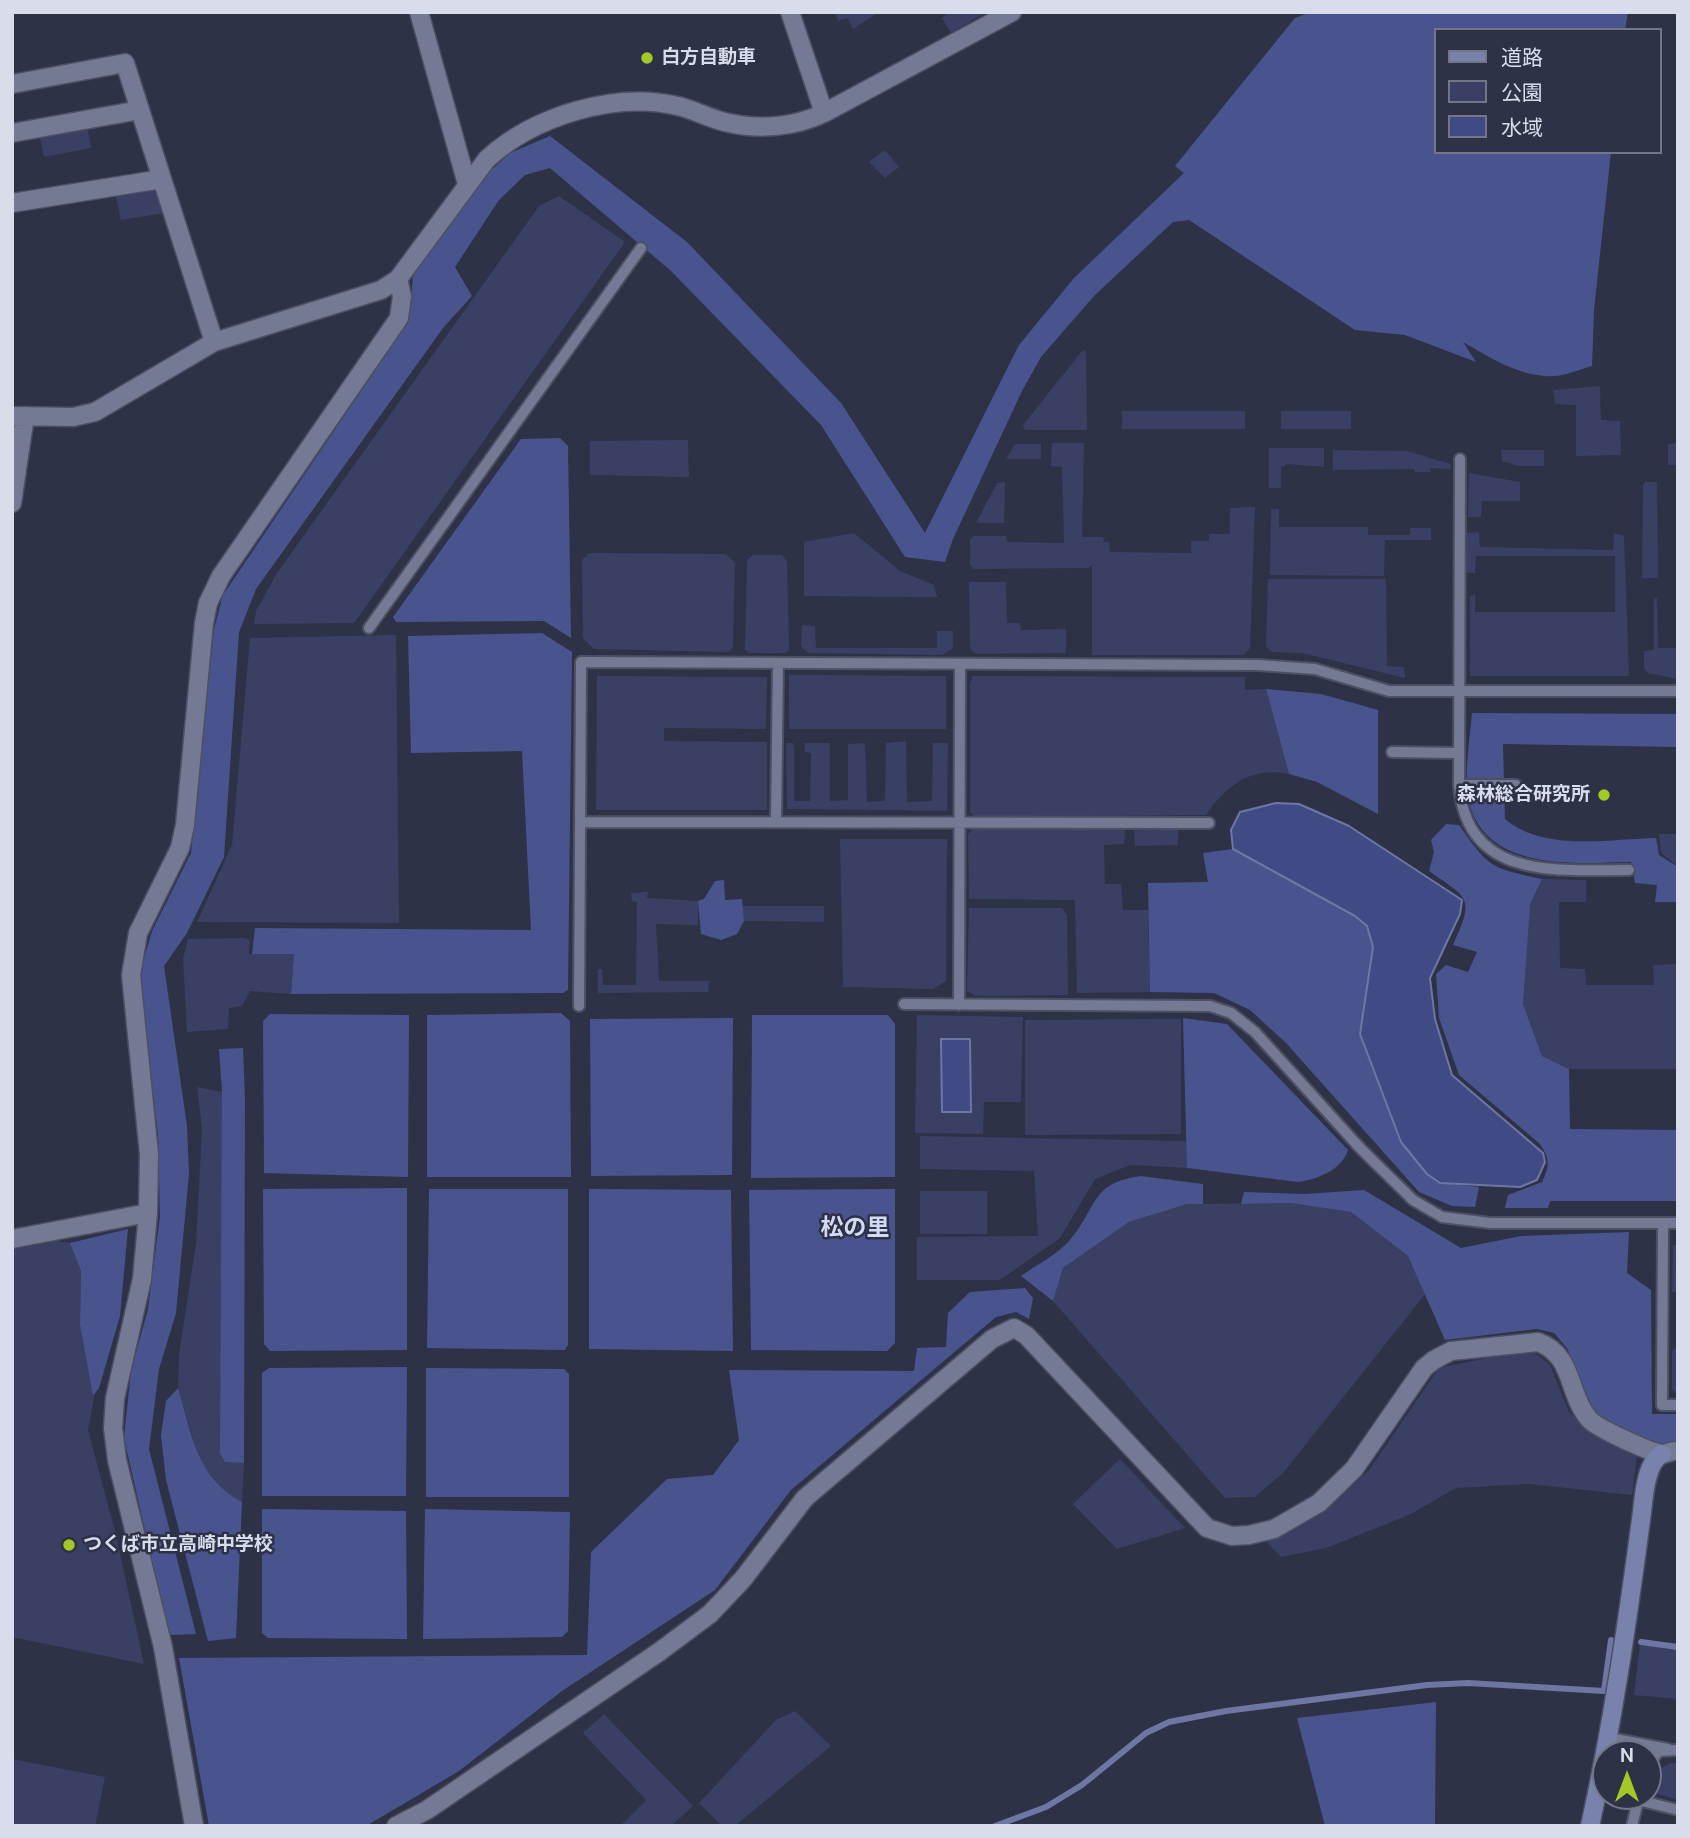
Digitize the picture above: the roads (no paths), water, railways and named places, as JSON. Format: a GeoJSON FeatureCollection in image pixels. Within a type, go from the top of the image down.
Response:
{"type":"FeatureCollection","features":[{"type":"Feature","properties":{"kind":"street"},"geometry":{"type":"LineString","coordinates":[[419,12],[467,184]]}},
{"type":"Feature","properties":{"kind":"street"},"geometry":{"type":"LineString","coordinates":[[790,12],[824,113]]}},
{"type":"Feature","properties":{"kind":"street"},"geometry":{"type":"LineString","coordinates":[[12,503],[18,416],[73,417],[94,412],[214,342],[361,298],[397,279],[467,184],[488,159],[516,136],[595,107],[654,102],[677,106],[729,123],[758,126],[799,123],[824,113],[1012,12]]}},
{"type":"Feature","properties":{"kind":"street"},"geometry":{"type":"LineString","coordinates":[[12,84],[125,64],[214,342]]}},
{"type":"Feature","properties":{"kind":"street"},"geometry":{"type":"LineString","coordinates":[[12,133],[140,110]]}},
{"type":"Feature","properties":{"kind":"street"},"geometry":{"type":"LineString","coordinates":[[12,203],[162,179]]}},
{"type":"Feature","properties":{"kind":"street"},"geometry":{"type":"LineString","coordinates":[[194,1826],[163,1647],[117,1460],[113,1428],[115,1398],[142,1279],[148,1213],[149,1154],[131,975],[138,933],[180,848],[185,825],[208,603],[238,551],[399,318],[402,296],[397,279]]}},
{"type":"Feature","properties":{"kind":"street"},"geometry":{"type":"LineString","coordinates":[[12,1239],[148,1213]]}},
{"type":"Feature","properties":{"kind":"street"},"geometry":{"type":"LineString","coordinates":[[396,1826],[426,1810],[659,1652],[710,1614],[743,1579],[805,1498],[992,1339],[1014,1328],[1026,1335],[1207,1528],[1231,1536],[1274,1529],[1319,1503],[1354,1469],[1424,1368],[1451,1351],[1538,1342],[1551,1346],[1566,1367],[1578,1401],[1588,1419],[1598,1427],[1670,1452]]}},
{"type":"Feature","properties":{"kind":"street"},"geometry":{"type":"LineString","coordinates":[[1590,1826],[1609,1738],[1652,1463],[1670,1452]]}},
{"type":"Feature","properties":{"kind":"lane"},"geometry":{"type":"LineString","coordinates":[[369,628],[641,248]]}},
{"type":"Feature","properties":{"kind":"lane"},"geometry":{"type":"LineString","coordinates":[[1460,459],[1463,583],[1459,692],[1460,803],[1476,836],[1490,851],[1504,859],[1540,869],[1629,870]]}},
{"type":"Feature","properties":{"kind":"lane"},"geometry":{"type":"LineString","coordinates":[[579,1006],[581,662],[1293,666],[1389,691],[1678,691]]}},
{"type":"Feature","properties":{"kind":"lane"},"geometry":{"type":"LineString","coordinates":[[776,822],[778,663]]}},
{"type":"Feature","properties":{"kind":"lane"},"geometry":{"type":"LineString","coordinates":[[959,1005],[960,664]]}},
{"type":"Feature","properties":{"kind":"lane"},"geometry":{"type":"LineString","coordinates":[[1392,751],[1459,753]]}},
{"type":"Feature","properties":{"kind":"lane"},"geometry":{"type":"LineString","coordinates":[[1459,785],[1516,785]]}},
{"type":"Feature","properties":{"kind":"lane"},"geometry":{"type":"LineString","coordinates":[[580,822],[1209,823]]}},
{"type":"Feature","properties":{"kind":"lane"},"geometry":{"type":"LineString","coordinates":[[904,1004],[1210,1006],[1231,1013],[1255,1032],[1360,1148],[1413,1200],[1442,1217],[1490,1223],[1678,1223]]}},
{"type":"Feature","properties":{"kind":"lane"},"geometry":{"type":"LineString","coordinates":[[1662,1223],[1662,1405],[1678,1405]]}},
{"type":"Feature","properties":{"kind":"lane"},"geometry":{"type":"LineString","coordinates":[[1609,1738],[1673,1749]]}},
{"type":"Feature","properties":{"kind":"water"},"geometry":{"type":"Polygon","coordinates":[[[1276,803],[1299,804],[1349,826],[1462,900],[1460,914],[1430,978],[1435,1019],[1452,1075],[1543,1153],[1545,1162],[1537,1180],[1520,1187],[1440,1183],[1427,1174],[1401,1142],[1360,1034],[1373,947],[1367,926],[1355,916],[1233,849],[1231,830],[1240,812],[1276,803]]]}},
{"type":"Feature","properties":{"kind":"water"},"geometry":{"type":"Polygon","coordinates":[[[941,1039],[970,1039],[971,1112],[942,1112],[941,1039]]]}},
{"type":"Feature","properties":{"kind":"waterway"},"geometry":{"type":"LineString","coordinates":[[995,1826],[1046,1807],[1082,1785],[1146,1733],[1169,1722],[1226,1711],[1427,1685],[1468,1683],[1604,1691],[1611,1640]]}},
{"type":"Feature","properties":{"kind":"waterway"},"geometry":{"type":"LineString","coordinates":[[1641,1642],[1678,1647]]}},
{"type":"Feature","properties":{"kind":"place","name":"白方自動車"},"geometry":{"type":"Point","coordinates":[647,58]}},
{"type":"Feature","properties":{"kind":"place","name":"森林総合研究所"},"geometry":{"type":"Point","coordinates":[1604,795]}},
{"type":"Feature","properties":{"kind":"place","name":"つくば市立高崎中学校"},"geometry":{"type":"Point","coordinates":[69,1545]}},
{"type":"Feature","properties":{"kind":"district","name":"松の里"},"geometry":{"type":"Point","coordinates":[855,1229]}}]}
